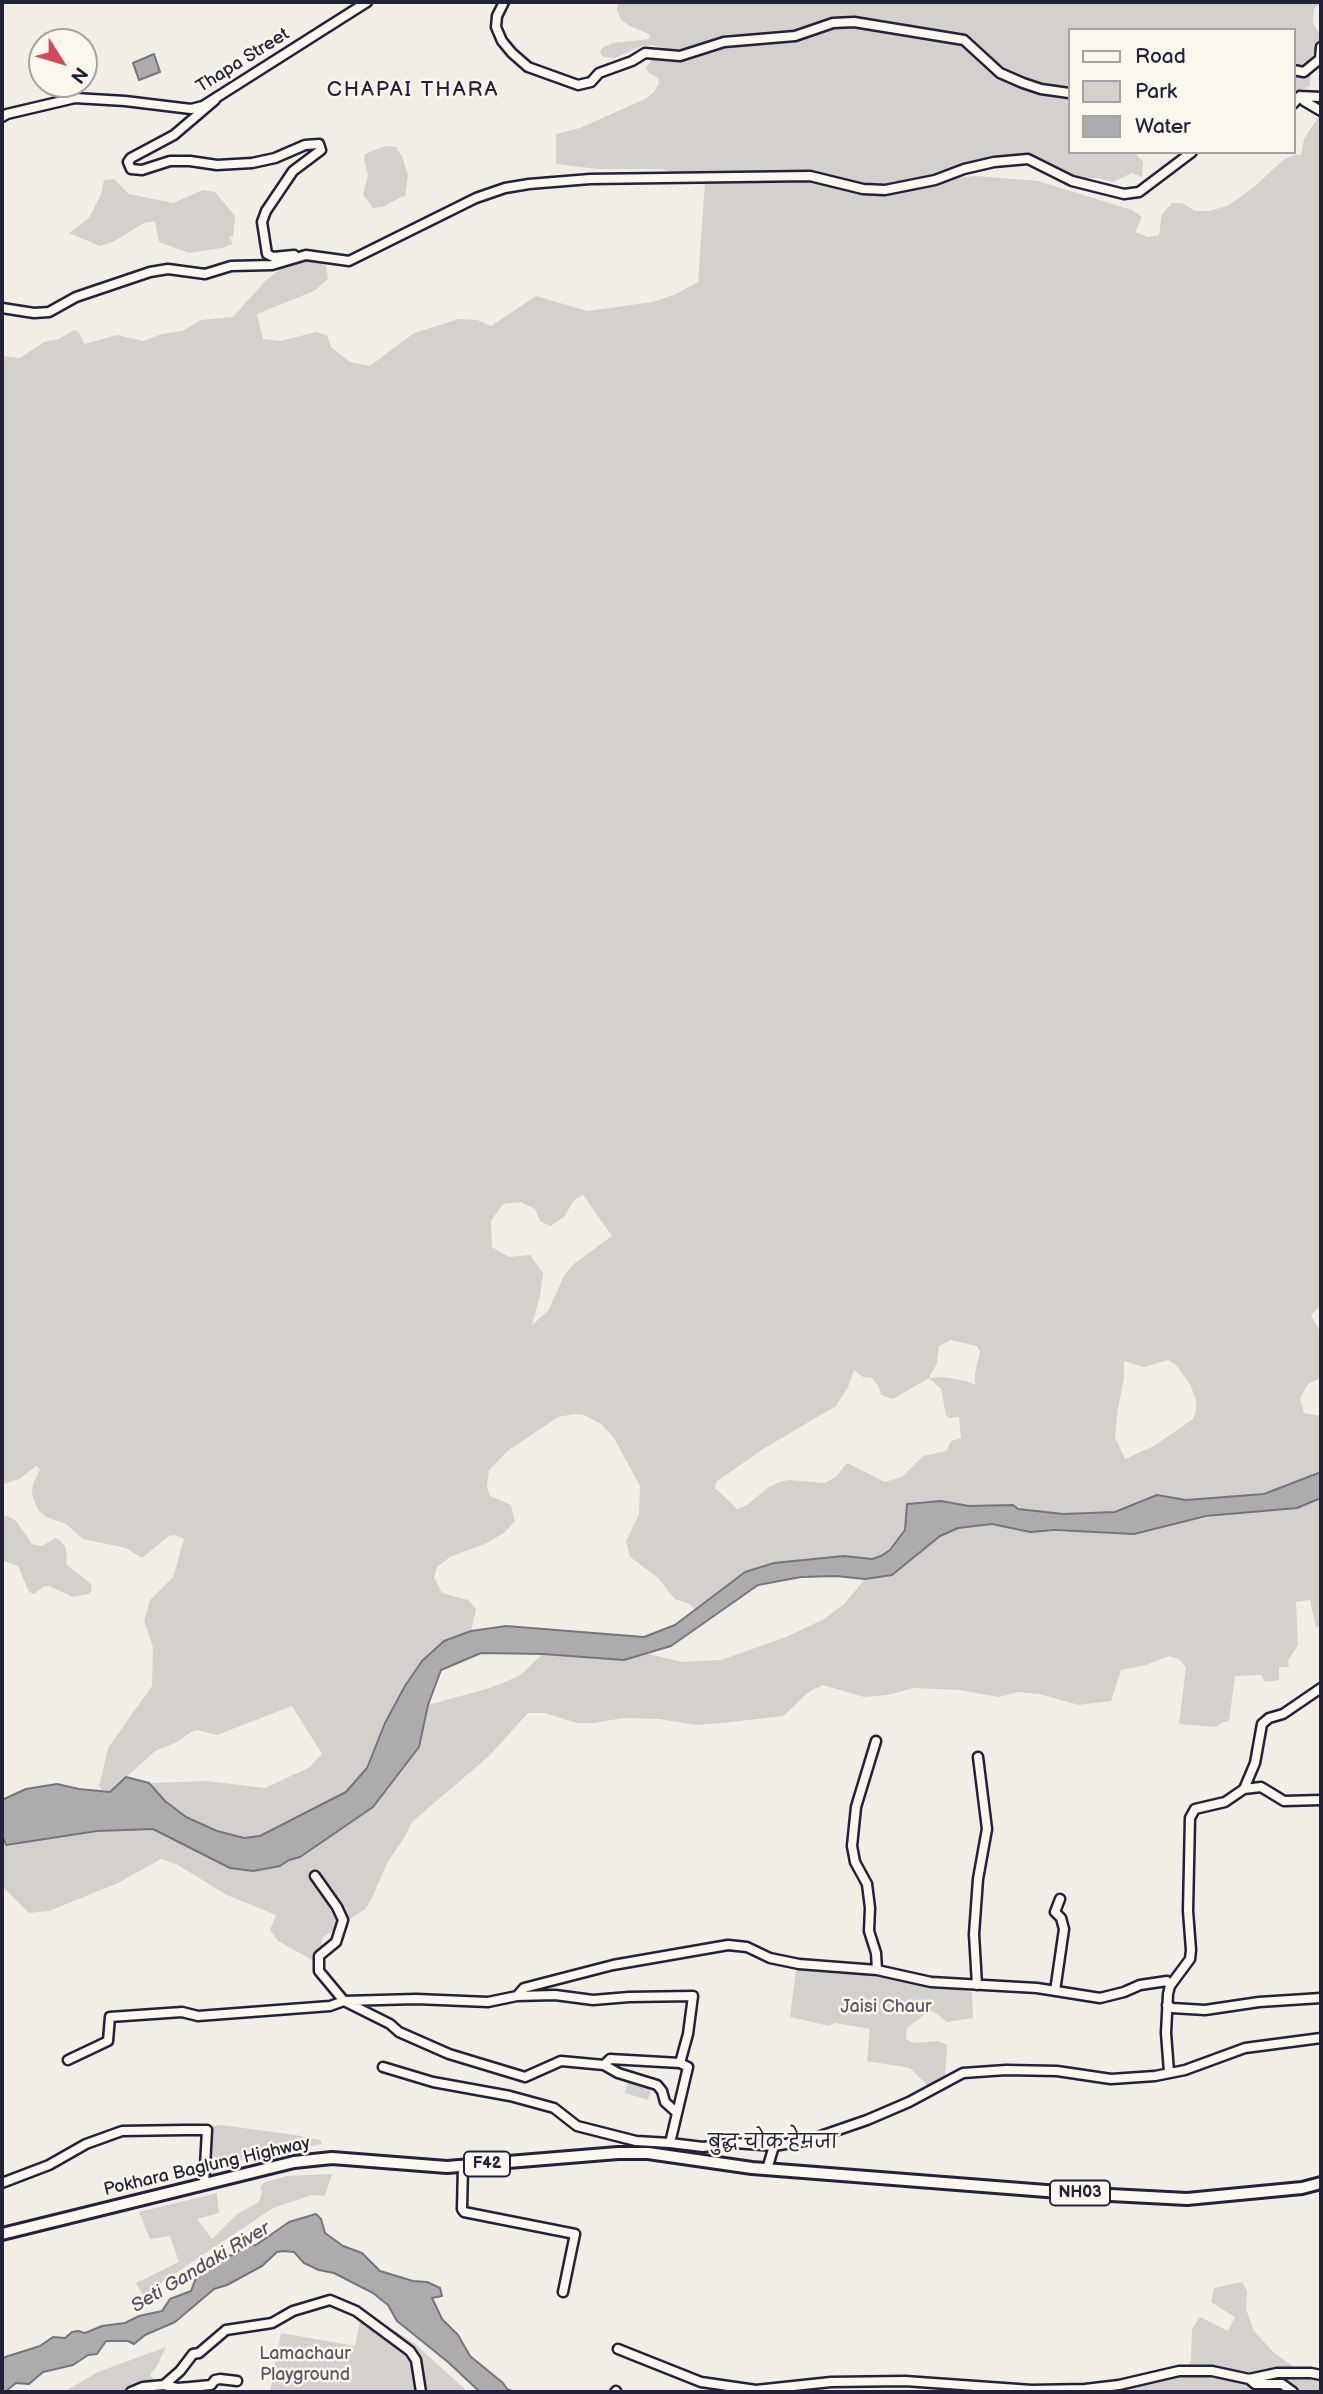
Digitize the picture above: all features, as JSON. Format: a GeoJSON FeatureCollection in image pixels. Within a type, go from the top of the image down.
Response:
{"type":"FeatureCollection","features":[{"type":"Feature","properties":{"kind":"highway","name":"Pokhara Baglung Highway"},"geometry":{"type":"LineString","coordinates":[[2,2234],[293,2162],[332,2158],[427,2167],[629,2153],[657,2154],[767,2169],[1186,2199],[1302,2188],[1321,2182]]}},
{"type":"Feature","properties":{"kind":"highway","name":"Pokhara Baglung Highway"},"geometry":{"type":"LineString","coordinates":[[1302,2188],[1321,2192]]}},
{"type":"Feature","properties":{"kind":"street","name":"Thapa Street"},"geometry":{"type":"LineString","coordinates":[[2,117],[75,98],[191,108],[203,106],[367,2]]}},
{"type":"Feature","properties":{"kind":"street"},"geometry":{"type":"LineString","coordinates":[[505,2],[497,16],[496,27],[502,41],[512,53],[528,67],[578,85],[591,82],[600,73],[645,53],[680,56],[724,41],[795,36],[833,23],[854,22],[964,40],[1000,73],[1041,89],[1068,93]]}},
{"type":"Feature","properties":{"kind":"street"},"geometry":{"type":"LineString","coordinates":[[1295,70],[1304,72],[1321,58],[1321,47]]}},
{"type":"Feature","properties":{"kind":"street"},"geometry":{"type":"LineString","coordinates":[[1300,96],[1321,97]]}},
{"type":"Feature","properties":{"kind":"street"},"geometry":{"type":"LineString","coordinates":[[1295,102],[1300,96]]}},
{"type":"Feature","properties":{"kind":"street"},"geometry":{"type":"LineString","coordinates":[[1300,96],[1321,111]]}},
{"type":"Feature","properties":{"kind":"street"},"geometry":{"type":"LineString","coordinates":[[215,100],[174,135],[128,162],[131,169],[142,170],[170,161],[217,165],[252,163],[275,158],[306,145],[319,144],[321,150],[293,171],[261,222],[267,254],[272,257],[306,255],[349,261],[476,198],[505,188],[529,184],[590,179],[810,176],[863,189],[885,190],[935,180],[994,162],[1028,159],[1072,181],[1124,194],[1139,192],[1189,154]]}},
{"type":"Feature","properties":{"kind":"street"},"geometry":{"type":"LineString","coordinates":[[2,308],[34,313],[49,312],[76,297],[150,272],[168,269],[205,274],[231,266],[272,265],[306,255]]}},
{"type":"Feature","properties":{"kind":"street"},"geometry":{"type":"LineString","coordinates":[[1244,1789],[1255,1762],[1262,1724],[1269,1718],[1283,1714],[1321,1688]]}},
{"type":"Feature","properties":{"kind":"street"},"geometry":{"type":"LineString","coordinates":[[876,1741],[856,1807],[852,1846],[855,1862],[867,1884],[869,1931],[876,1953],[877,1970]]}},
{"type":"Feature","properties":{"kind":"street"},"geometry":{"type":"LineString","coordinates":[[977,1986],[974,1934],[978,1879],[987,1829],[978,1757]]}},
{"type":"Feature","properties":{"kind":"street"},"geometry":{"type":"LineString","coordinates":[[1169,2072],[1166,2033],[1170,1986],[1190,1959],[1190,1818],[1195,1809],[1225,1802],[1244,1789],[1261,1787],[1284,1801],[1321,1800]]}},
{"type":"Feature","properties":{"kind":"street"},"geometry":{"type":"LineString","coordinates":[[315,1876],[343,1920],[336,1942],[318,1956],[319,1971],[344,2001],[390,2024],[399,2032],[449,2054],[525,2077],[561,2061],[604,2065],[618,2073],[657,2085],[665,2102],[676,2112]]}},
{"type":"Feature","properties":{"kind":"street"},"geometry":{"type":"LineString","coordinates":[[1055,1991],[1064,1929],[1061,1918],[1055,1912],[1060,1899]]}},
{"type":"Feature","properties":{"kind":"street"},"geometry":{"type":"LineString","coordinates":[[517,1996],[524,1988],[613,1965],[728,1945],[747,1947],[770,1958],[799,1964],[877,1970],[931,1982],[1055,1991],[1100,1998],[1124,1993],[1140,1985],[1167,1981],[1170,1986]]}},
{"type":"Feature","properties":{"kind":"street"},"geometry":{"type":"LineString","coordinates":[[68,2060],[108,2041],[110,2017],[182,2012],[198,2016],[330,2006],[344,2001],[416,1999],[488,2003],[517,1996],[555,1995],[593,2000],[693,1996],[688,2034],[680,2063]]}},
{"type":"Feature","properties":{"kind":"street"},"geometry":{"type":"LineString","coordinates":[[1167,2005],[1172,2008],[1205,2010],[1321,1998]]}},
{"type":"Feature","properties":{"kind":"street"},"geometry":{"type":"LineString","coordinates":[[383,2067],[433,2082],[510,2096],[554,2108],[577,2126],[636,2141],[703,2147],[734,2143],[774,2146],[809,2140],[867,2120],[909,2102],[963,2073],[1057,2071],[1111,2079],[1155,2076],[1185,2070],[1245,2048],[1321,2038]]}},
{"type":"Feature","properties":{"kind":"street"},"geometry":{"type":"LineString","coordinates":[[604,2065],[610,2059],[680,2063],[688,2067],[670,2143]]}},
{"type":"Feature","properties":{"kind":"street"},"geometry":{"type":"LineString","coordinates":[[2,2183],[49,2165],[86,2144],[122,2131],[207,2130],[204,2184]]}},
{"type":"Feature","properties":{"kind":"street"},"geometry":{"type":"LineString","coordinates":[[767,2169],[774,2146]]}},
{"type":"Feature","properties":{"kind":"street"},"geometry":{"type":"LineString","coordinates":[[463,2166],[464,2212],[575,2234],[563,2292]]}},
{"type":"Feature","properties":{"kind":"street"},"geometry":{"type":"LineString","coordinates":[[164,2385],[180,2371],[193,2354],[199,2353],[226,2330],[272,2323],[293,2311],[330,2300],[356,2311],[410,2351],[416,2360],[421,2392]]}},
{"type":"Feature","properties":{"kind":"street"},"geometry":{"type":"LineString","coordinates":[[618,2349],[701,2382],[756,2390],[831,2382],[905,2381],[1032,2390],[1086,2389],[1119,2385],[1179,2371],[1212,2371],[1250,2379],[1277,2373],[1321,2375]]}},
{"type":"Feature","properties":{"kind":"street"},"geometry":{"type":"LineString","coordinates":[[131,2392],[143,2387],[164,2385],[193,2390],[211,2385],[220,2379],[237,2381]]}},
{"type":"Feature","properties":{"kind":"street"},"geometry":{"type":"LineString","coordinates":[[1250,2379],[1255,2384],[1282,2384],[1293,2392]]}},
{"type":"Feature","properties":{"kind":"green space"},"geometry":{"type":"Polygon","coordinates":[[[618,2],[1321,2],[1314,9],[1313,23],[1321,36],[1310,60],[1310,86],[1300,91],[1295,90],[1295,28],[1068,28],[1068,154],[1136,154],[1143,162],[1142,177],[1132,173],[1113,182],[1097,178],[1075,178],[1028,157],[1009,156],[986,160],[923,180],[925,187],[954,178],[975,176],[1038,181],[1132,210],[1142,217],[1135,232],[1148,237],[1159,235],[1162,214],[1172,203],[1182,203],[1195,211],[1210,211],[1229,205],[1254,187],[1283,160],[1301,155],[1304,139],[1319,116],[1321,120],[1321,1305],[1311,1315],[1321,1334],[1321,1378],[1308,1384],[1300,1398],[1304,1413],[1321,1416],[1321,1472],[1264,1494],[1186,1500],[1157,1495],[1115,1512],[1063,1514],[1018,1509],[1013,1505],[969,1506],[954,1502],[923,1501],[908,1504],[905,1530],[890,1550],[881,1556],[872,1559],[844,1556],[774,1563],[745,1572],[694,1609],[690,1604],[675,1599],[657,1577],[630,1557],[626,1541],[639,1514],[640,1486],[614,1438],[601,1424],[584,1415],[558,1417],[509,1450],[489,1470],[487,1487],[490,1496],[511,1505],[515,1521],[505,1532],[487,1543],[450,1557],[437,1567],[434,1577],[442,1593],[468,1600],[476,1609],[471,1631],[444,1641],[422,1661],[385,1723],[367,1768],[346,1792],[260,1836],[244,1838],[217,1831],[186,1817],[165,1801],[149,1783],[207,1781],[265,1788],[310,1767],[322,1754],[292,1706],[217,1735],[197,1730],[191,1732],[177,1742],[155,1751],[110,1792],[99,1786],[108,1748],[152,1686],[153,1647],[144,1621],[150,1600],[173,1577],[184,1539],[169,1536],[142,1558],[126,1548],[83,1539],[66,1524],[46,1517],[38,1510],[32,1495],[33,1484],[40,1469],[36,1466],[19,1479],[4,1484],[2,1498],[2,356],[20,358],[44,342],[59,339],[74,330],[79,332],[84,344],[117,335],[143,341],[182,331],[201,320],[233,317],[265,281],[283,267],[308,259],[326,265],[328,279],[314,291],[257,314],[263,339],[281,341],[316,332],[327,335],[331,347],[350,362],[370,366],[414,333],[459,319],[477,320],[491,326],[536,296],[587,311],[653,302],[676,294],[698,282],[705,182],[661,169],[598,169],[556,164],[556,134],[580,128],[645,99],[654,92],[659,83],[658,78],[646,68],[652,59],[671,52],[664,48],[642,46],[615,58],[604,57],[600,53],[602,48],[612,43],[650,39],[649,34],[621,20],[617,10],[618,2]],[[583,1195],[574,1200],[564,1217],[550,1226],[540,1221],[535,1209],[521,1202],[503,1204],[491,1221],[492,1247],[509,1257],[530,1255],[543,1273],[532,1325],[548,1311],[565,1274],[575,1263],[612,1236],[583,1195]],[[951,1340],[939,1346],[937,1363],[929,1378],[943,1377],[975,1385],[980,1352],[977,1346],[951,1340]],[[1168,1360],[1144,1367],[1124,1361],[1115,1437],[1125,1459],[1154,1446],[1193,1419],[1196,1400],[1190,1384],[1176,1365],[1168,1360]],[[854,1370],[848,1387],[836,1406],[763,1449],[716,1482],[715,1488],[737,1509],[780,1482],[789,1480],[825,1483],[836,1477],[847,1463],[885,1482],[902,1477],[923,1456],[947,1451],[951,1441],[961,1438],[959,1417],[949,1418],[946,1415],[941,1389],[929,1378],[893,1399],[881,1395],[872,1378],[863,1377],[854,1370]]]}},
{"type":"Feature","properties":{"kind":"green space"},"geometry":{"type":"Polygon","coordinates":[[[385,146],[396,147],[402,156],[408,175],[405,197],[383,207],[373,208],[363,195],[368,175],[364,159],[365,154],[385,146]]]}},
{"type":"Feature","properties":{"kind":"green space"},"geometry":{"type":"Polygon","coordinates":[[[114,179],[129,194],[173,203],[203,190],[215,192],[235,216],[233,237],[229,236],[233,244],[189,253],[159,242],[155,221],[144,223],[113,242],[100,246],[69,233],[89,218],[101,194],[104,180],[114,179]]]}},
{"type":"Feature","properties":{"kind":"green space"},"geometry":{"type":"Polygon","coordinates":[[[1321,1498],[1321,1627],[1316,1627],[1310,1600],[1296,1602],[1298,1645],[1288,1660],[1289,1667],[1279,1667],[1279,1680],[1265,1682],[1261,1675],[1235,1676],[1229,1721],[1217,1727],[1179,1724],[1186,1667],[1179,1659],[1169,1656],[1146,1665],[1121,1670],[1111,1701],[1079,1705],[1039,1694],[1018,1692],[999,1697],[959,1690],[914,1688],[887,1695],[864,1697],[823,1685],[810,1691],[783,1716],[723,1723],[696,1725],[659,1719],[623,1718],[577,1723],[544,1713],[528,1713],[489,1756],[412,1822],[387,1863],[365,1909],[322,1938],[322,1948],[314,1961],[278,1941],[270,1930],[276,1915],[227,1895],[176,1864],[161,1859],[118,1883],[49,1911],[29,1913],[2,1886],[2,1845],[97,1831],[153,1829],[230,1868],[280,1866],[301,1857],[326,1839],[419,1747],[428,1705],[490,1688],[519,1676],[543,1654],[624,1660],[649,1654],[682,1662],[721,1660],[786,1637],[824,1619],[844,1604],[865,1579],[892,1575],[940,1536],[958,1528],[992,1524],[1030,1532],[1089,1532],[1170,1524],[1242,1512],[1297,1508],[1321,1498]]]}},
{"type":"Feature","properties":{"kind":"green space"},"geometry":{"type":"Polygon","coordinates":[[[2,1515],[16,1521],[32,1544],[42,1546],[55,1538],[60,1540],[66,1548],[67,1565],[91,1584],[92,1590],[89,1594],[73,1597],[49,1586],[34,1594],[29,1592],[18,1566],[2,1560],[2,1515]]]}},
{"type":"Feature","properties":{"kind":"green space","name":"Jaisi Chaur"},"geometry":{"type":"Polygon","coordinates":[[[796,1968],[821,1968],[972,1992],[973,2018],[947,2022],[933,2011],[907,2028],[906,2039],[914,2043],[938,2041],[947,2045],[945,2077],[929,2087],[910,2068],[867,2061],[870,2029],[835,2023],[829,2026],[790,2017],[796,1968]]]}},
{"type":"Feature","properties":{"kind":"green space"},"geometry":{"type":"Polygon","coordinates":[[[628,2080],[652,2087],[648,2100],[625,2093],[628,2080]]]}},
{"type":"Feature","properties":{"kind":"green space"},"geometry":{"type":"Polygon","coordinates":[[[221,2125],[295,2135],[320,2140],[322,2144],[209,2166],[209,2127],[221,2125]]]}},
{"type":"Feature","properties":{"kind":"green space"},"geometry":{"type":"Polygon","coordinates":[[[332,2174],[325,2196],[312,2195],[273,2208],[143,2295],[136,2283],[179,2262],[170,2236],[150,2239],[139,2212],[217,2193],[219,2213],[197,2219],[212,2239],[237,2214],[259,2202],[262,2192],[260,2186],[265,2182],[287,2176],[332,2174]]]}},
{"type":"Feature","properties":{"kind":"green space"},"geometry":{"type":"Polygon","coordinates":[[[1242,2282],[1247,2291],[1246,2309],[1254,2331],[1273,2352],[1298,2370],[1321,2372],[1321,2392],[1120,2392],[1186,2371],[1191,2360],[1192,2329],[1200,2317],[1228,2331],[1235,2317],[1211,2302],[1214,2288],[1242,2282]]]}},
{"type":"Feature","properties":{"kind":"green space"},"geometry":{"type":"Polygon","coordinates":[[[366,2312],[414,2343],[468,2392],[424,2392],[417,2355],[366,2312]]]}},
{"type":"Feature","properties":{"kind":"green space","name":"Lamachaur Playground"},"geometry":{"type":"Polygon","coordinates":[[[361,2317],[376,2331],[402,2347],[414,2362],[418,2392],[270,2392],[281,2333],[355,2346],[361,2317]]]}},
{"type":"Feature","properties":{"kind":"green space"},"geometry":{"type":"Polygon","coordinates":[[[166,2347],[150,2375],[158,2384],[142,2384],[126,2392],[64,2392],[98,2372],[166,2347]]]}},
{"type":"Feature","properties":{"kind":"water"},"geometry":{"type":"Polygon","coordinates":[[[154,54],[160,72],[139,80],[133,63],[154,54]]]}},
{"type":"Feature","properties":{"kind":"water"},"geometry":{"type":"Polygon","coordinates":[[[1321,1472],[1321,1498],[1297,1508],[1206,1516],[1134,1534],[1055,1530],[1030,1532],[992,1524],[958,1528],[940,1536],[892,1575],[865,1579],[801,1577],[758,1585],[671,1646],[624,1660],[481,1653],[441,1670],[428,1705],[419,1747],[373,1807],[300,1857],[280,1866],[253,1871],[230,1868],[153,1829],[97,1831],[6,1845],[2,1835],[2,1800],[26,1789],[57,1784],[110,1792],[126,1777],[149,1783],[165,1801],[186,1817],[217,1831],[244,1838],[260,1836],[346,1792],[367,1768],[385,1723],[405,1686],[422,1661],[444,1641],[471,1631],[506,1626],[644,1637],[675,1625],[745,1572],[774,1563],[844,1556],[872,1559],[881,1556],[890,1550],[905,1530],[907,1504],[941,1501],[969,1506],[1013,1505],[1018,1509],[1063,1514],[1115,1512],[1157,1495],[1186,1500],[1264,1494],[1321,1472]]]}},
{"type":"Feature","properties":{"kind":"water","name":"Seti Gandaki River"},"geometry":{"type":"Polygon","coordinates":[[[316,2214],[321,2219],[325,2233],[343,2246],[362,2253],[380,2271],[413,2281],[427,2282],[440,2288],[442,2296],[432,2298],[442,2319],[458,2335],[470,2356],[507,2389],[514,2392],[480,2392],[397,2321],[388,2305],[373,2293],[334,2273],[304,2263],[294,2252],[283,2251],[277,2252],[262,2266],[214,2289],[175,2322],[145,2335],[134,2344],[128,2341],[106,2341],[97,2354],[88,2355],[73,2365],[43,2372],[29,2384],[16,2383],[2,2392],[2,2358],[40,2346],[53,2337],[65,2338],[72,2332],[85,2333],[162,2311],[170,2299],[191,2291],[199,2270],[211,2257],[236,2255],[241,2246],[256,2245],[289,2222],[316,2214]]]}},
{"type":"Feature","properties":{"kind":"district","name":"CHAPAI THARA"},"geometry":{"type":"Point","coordinates":[413,91]}},
{"type":"Feature","properties":{"kind":"district","name":"बुद्ध चोक हेमजा"},"geometry":{"type":"Point","coordinates":[773,2143]}}]}
